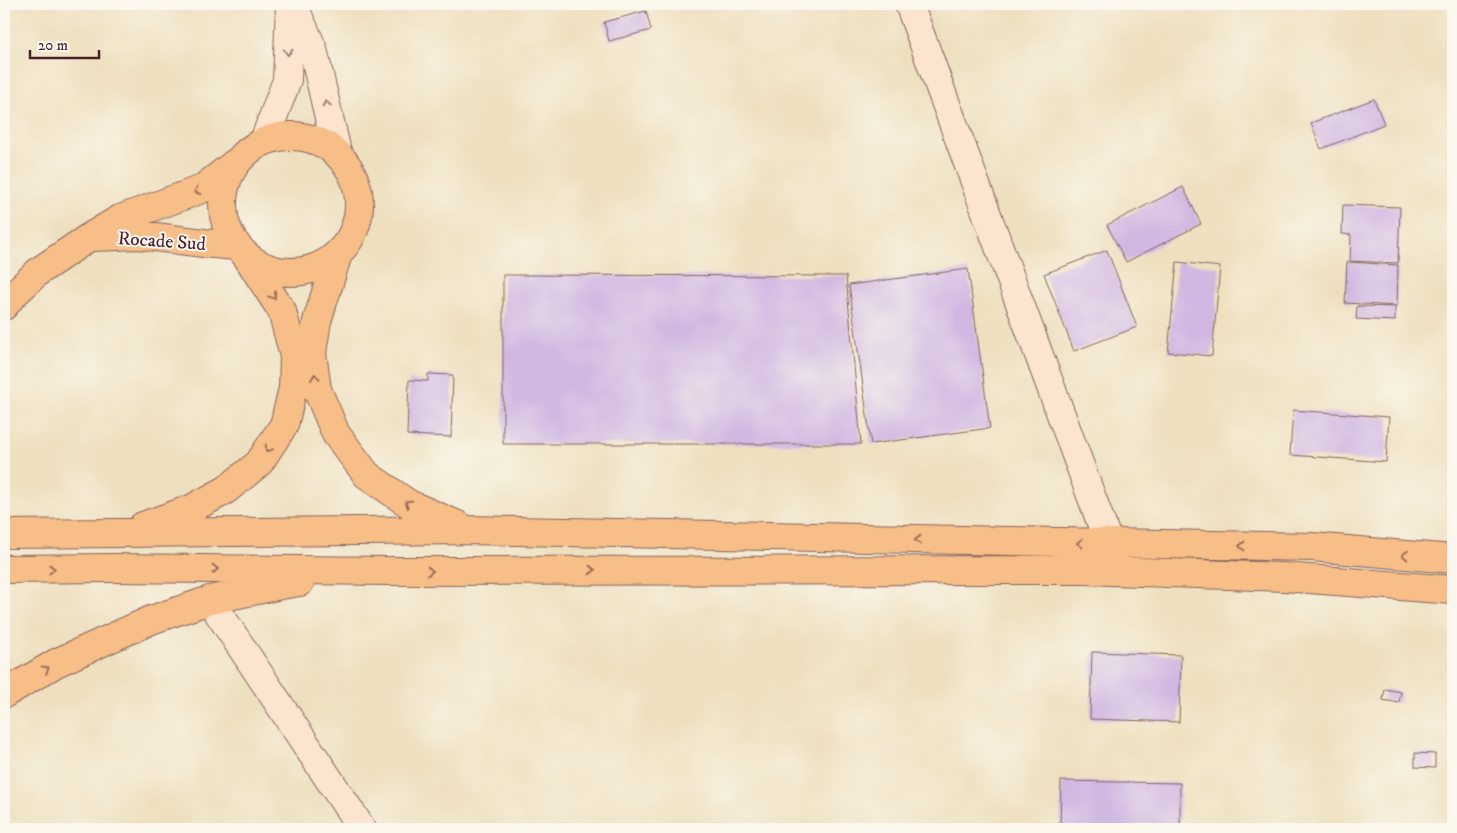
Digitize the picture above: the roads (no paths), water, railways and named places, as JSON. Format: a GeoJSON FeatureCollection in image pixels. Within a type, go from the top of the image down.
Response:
{"type":"FeatureCollection","features":[{"type":"Feature","properties":{"kind":"highway"},"geometry":{"type":"LineString","coordinates":[[4,306],[39,271],[88,238],[120,219],[202,189],[236,162],[248,149],[264,140],[289,135],[314,139],[336,152],[351,170],[359,191],[359,214],[352,236],[338,254],[317,267],[292,272],[268,268],[241,251]]}},
{"type":"Feature","properties":{"kind":"highway"},"geometry":{"type":"LineString","coordinates":[[121,533],[191,509],[226,490],[259,463],[284,425],[293,388],[294,356],[282,311],[226,226],[222,204],[226,182],[236,162]]}},
{"type":"Feature","properties":{"kind":"highway","name":"Rocade Sud"},"geometry":{"type":"LineString","coordinates":[[88,238],[139,235],[204,243],[241,251]]}},
{"type":"Feature","properties":{"kind":"highway"},"geometry":{"type":"LineString","coordinates":[[338,254],[317,321],[312,353],[317,389],[336,434],[367,475],[410,504],[468,530]]}},
{"type":"Feature","properties":{"kind":"highway"},"geometry":{"type":"LineString","coordinates":[[4,534],[468,530],[1312,548],[1453,559]]}},
{"type":"Feature","properties":{"kind":"highway"},"geometry":{"type":"LineString","coordinates":[[4,569],[123,568],[388,571],[1082,570],[1283,577],[1453,590]]}},
{"type":"Feature","properties":{"kind":"highway"},"geometry":{"type":"LineString","coordinates":[[4,694],[56,663],[151,620],[210,600],[281,585],[388,571]]}},
{"type":"Feature","properties":{"kind":"street"},"geometry":{"type":"LineString","coordinates":[[264,140],[287,80],[291,4]]}},
{"type":"Feature","properties":{"kind":"street"},"geometry":{"type":"LineString","coordinates":[[291,4],[313,49],[336,152]]}},
{"type":"Feature","properties":{"kind":"street"},"geometry":{"type":"LineString","coordinates":[[909,4],[1109,544],[1116,571]]}},
{"type":"Feature","properties":{"kind":"street"},"geometry":{"type":"LineString","coordinates":[[210,600],[362,829]]}}]}
